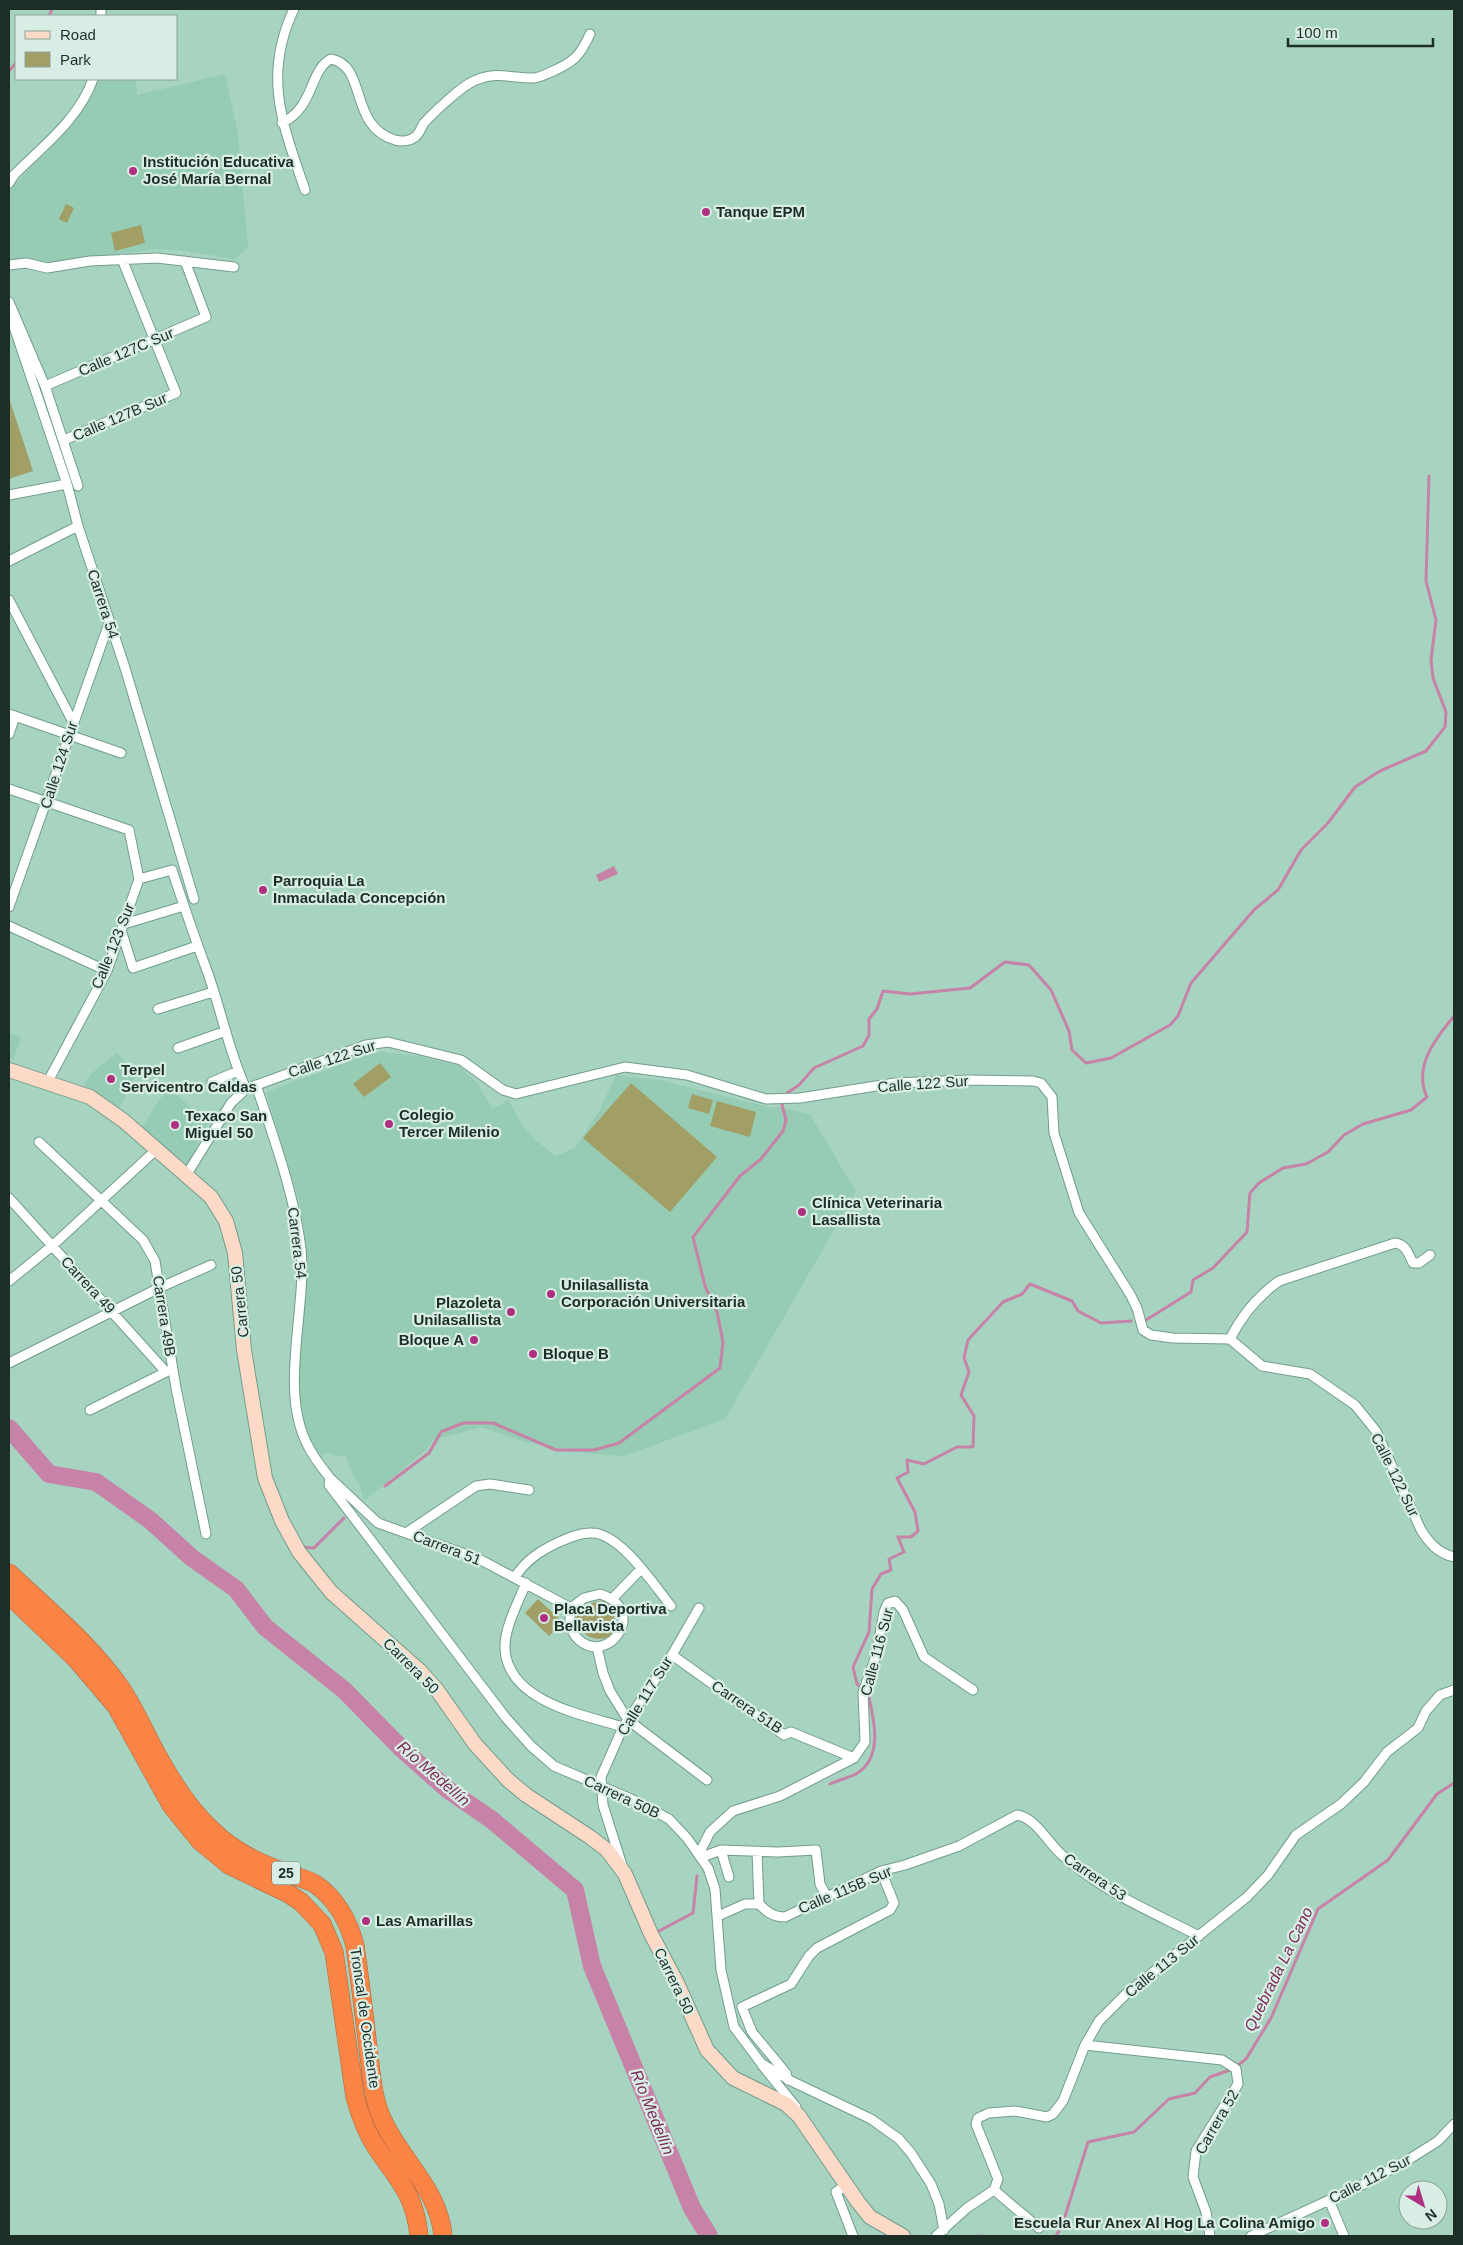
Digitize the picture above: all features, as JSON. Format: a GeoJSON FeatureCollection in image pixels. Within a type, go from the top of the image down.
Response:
{"type":"FeatureCollection","features":[{"type":"Feature","properties":{"kind":"highway","name":"Troncal de Occidente"},"geometry":{"type":"LineString","coordinates":[[9,1573],[110,1674],[125,1696],[160,1762],[179,1790],[211,1830],[232,1847],[250,1857],[313,1883],[323,1890],[341,1911],[356,1946],[370,2066],[380,2115],[394,2140],[430,2194],[440,2217],[443,2236]]}},
{"type":"Feature","properties":{"kind":"highway","name":"Troncal de Occidente"},"geometry":{"type":"LineString","coordinates":[[9,1595],[77,1660],[116,1706],[171,1806],[200,1841],[229,1865],[296,1898],[322,1924],[334,1952],[355,2097],[360,2115],[376,2147],[407,2192],[416,2214],[419,2236]]}},
{"type":"Feature","properties":{"kind":"main road","name":"Carrera 50"},"geometry":{"type":"LineString","coordinates":[[9,1070],[90,1097],[124,1121],[187,1174],[211,1197],[226,1220],[231,1234],[244,1350],[261,1459],[272,1500],[298,1552],[331,1592],[420,1670],[475,1744],[508,1780],[526,1795],[607,1850],[625,1874],[651,1934],[678,1983],[707,2050],[718,2065],[733,2078],[786,2104],[803,2120],[846,2185],[870,2216],[903,2236]]}},
{"type":"Feature","properties":{"kind":"street"},"geometry":{"type":"LineString","coordinates":[[294,9],[277,58],[276,74],[282,123],[305,190]]}},
{"type":"Feature","properties":{"kind":"street"},"geometry":{"type":"LineString","coordinates":[[282,123],[293,118],[304,105],[321,66],[331,58],[344,63],[353,77],[367,119],[387,138],[400,142],[408,140],[417,136],[424,124],[468,84],[489,75],[535,78],[548,74],[569,64],[576,58],[590,34]]}},
{"type":"Feature","properties":{"kind":"street"},"geometry":{"type":"LineString","coordinates":[[9,183],[14,175],[76,112],[88,94],[93,80]]}},
{"type":"Feature","properties":{"kind":"street"},"geometry":{"type":"LineString","coordinates":[[9,265],[26,263],[47,268],[90,261],[157,258],[234,267]]}},
{"type":"Feature","properties":{"kind":"street"},"geometry":{"type":"LineString","coordinates":[[122,259],[154,340]]}},
{"type":"Feature","properties":{"kind":"street","name":"Calle 127C Sur"},"geometry":{"type":"LineString","coordinates":[[45,386],[206,317],[185,261]]}},
{"type":"Feature","properties":{"kind":"street"},"geometry":{"type":"LineString","coordinates":[[9,302],[45,386],[78,486]]}},
{"type":"Feature","properties":{"kind":"street","name":"Carrera 54"},"geometry":{"type":"LineString","coordinates":[[9,312],[67,484],[78,526],[137,705],[194,899],[178,889]]}},
{"type":"Feature","properties":{"kind":"street","name":"Calle 127B Sur"},"geometry":{"type":"LineString","coordinates":[[64,440],[176,393],[154,340]]}},
{"type":"Feature","properties":{"kind":"street"},"geometry":{"type":"LineString","coordinates":[[9,495],[67,484]]}},
{"type":"Feature","properties":{"kind":"street"},"geometry":{"type":"LineString","coordinates":[[9,561],[78,526]]}},
{"type":"Feature","properties":{"kind":"street"},"geometry":{"type":"LineString","coordinates":[[9,600],[73,722]]}},
{"type":"Feature","properties":{"kind":"street","name":"Calle 124 Sur"},"geometry":{"type":"LineString","coordinates":[[9,906],[109,623]]}},
{"type":"Feature","properties":{"kind":"street"},"geometry":{"type":"LineString","coordinates":[[9,734],[12,715],[121,753]]}},
{"type":"Feature","properties":{"kind":"street"},"geometry":{"type":"LineString","coordinates":[[9,789],[47,801]]}},
{"type":"Feature","properties":{"kind":"street","name":"Calle 123 Sur"},"geometry":{"type":"LineString","coordinates":[[47,801],[129,830],[139,879],[107,971],[47,1083]]}},
{"type":"Feature","properties":{"kind":"street"},"geometry":{"type":"LineString","coordinates":[[139,879],[172,870],[238,1071],[246,1089]]}},
{"type":"Feature","properties":{"kind":"street"},"geometry":{"type":"LineString","coordinates":[[184,906],[122,927],[133,968],[197,946]]}},
{"type":"Feature","properties":{"kind":"street"},"geometry":{"type":"LineString","coordinates":[[9,926],[107,971]]}},
{"type":"Feature","properties":{"kind":"street"},"geometry":{"type":"LineString","coordinates":[[158,1009],[213,992]]}},
{"type":"Feature","properties":{"kind":"street"},"geometry":{"type":"LineString","coordinates":[[178,1048],[226,1031]]}},
{"type":"Feature","properties":{"kind":"street","name":"Calle 122 Sur"},"geometry":{"type":"LineString","coordinates":[[187,1174],[231,1103],[246,1089],[366,1045],[388,1042],[461,1060],[502,1090],[516,1094],[625,1067],[687,1075],[766,1099],[800,1098],[895,1083],[1033,1080],[1041,1083],[1052,1097],[1054,1133],[1079,1213],[1130,1294],[1143,1330],[1151,1335],[1173,1338],[1230,1339],[1262,1366],[1310,1374],[1355,1405],[1376,1431],[1421,1530],[1430,1544],[1444,1554],[1454,1557]]}},
{"type":"Feature","properties":{"kind":"street"},"geometry":{"type":"LineString","coordinates":[[212,1082],[238,1071]]}},
{"type":"Feature","properties":{"kind":"street","name":"Carrera 54"},"geometry":{"type":"LineString","coordinates":[[256,1085],[291,1197],[300,1247],[302,1290],[294,1366],[296,1406]]}},
{"type":"Feature","properties":{"kind":"street","name":"Carrera 49B"},"geometry":{"type":"LineString","coordinates":[[39,1142],[150,1249],[155,1261],[170,1370],[206,1534]]}},
{"type":"Feature","properties":{"kind":"street"},"geometry":{"type":"LineString","coordinates":[[9,1281],[52,1246],[157,1150]]}},
{"type":"Feature","properties":{"kind":"street","name":"Carrera 49"},"geometry":{"type":"LineString","coordinates":[[9,1198],[113,1312],[170,1370]]}},
{"type":"Feature","properties":{"kind":"street"},"geometry":{"type":"LineString","coordinates":[[1230,1339],[1241,1318],[1265,1291],[1279,1281],[1395,1243],[1405,1248],[1413,1263],[1419,1263],[1430,1255]]}},
{"type":"Feature","properties":{"kind":"street"},"geometry":{"type":"LineString","coordinates":[[9,1363],[159,1288],[212,1265]]}},
{"type":"Feature","properties":{"kind":"street"},"geometry":{"type":"LineString","coordinates":[[90,1410],[170,1370]]}},
{"type":"Feature","properties":{"kind":"street","name":"Carrera 50B"},"geometry":{"type":"LineString","coordinates":[[296,1406],[300,1428],[306,1444],[330,1478],[329,1485],[514,1728],[554,1766],[631,1798],[669,1819],[701,1855],[708,1868],[715,1889],[721,1970],[732,2022],[761,2063],[788,2080],[871,2120],[899,2139],[911,2153],[931,2184],[939,2204],[944,2230]]}},
{"type":"Feature","properties":{"kind":"street","name":"Carrera 51"},"geometry":{"type":"LineString","coordinates":[[330,1478],[378,1523],[479,1559],[571,1608]]}},
{"type":"Feature","properties":{"kind":"street"},"geometry":{"type":"LineString","coordinates":[[406,1532],[476,1486],[490,1484],[529,1490]]}},
{"type":"Feature","properties":{"kind":"street"},"geometry":{"type":"LineString","coordinates":[[514,1577],[523,1563],[550,1546],[592,1532],[607,1537],[621,1545],[671,1606]]}},
{"type":"Feature","properties":{"kind":"street"},"geometry":{"type":"LineString","coordinates":[[613,1598],[641,1569]]}},
{"type":"Feature","properties":{"kind":"street"},"geometry":{"type":"LineString","coordinates":[[526,1583],[508,1631],[505,1648],[507,1661],[516,1676],[530,1692],[562,1708],[626,1723],[707,1780]]}},
{"type":"Feature","properties":{"kind":"street"},"geometry":{"type":"LineString","coordinates":[[600,1594],[613,1598],[620,1607],[623,1617],[622,1628],[612,1641],[598,1647],[584,1644],[573,1635],[569,1622],[571,1608],[584,1598],[600,1594]]}},
{"type":"Feature","properties":{"kind":"street","name":"Calle 116 Sur"},"geometry":{"type":"LineString","coordinates":[[854,1758],[865,1742],[863,1692],[876,1656],[884,1612],[888,1603],[895,1601],[903,1610],[924,1657],[974,1690]]}},
{"type":"Feature","properties":{"kind":"street","name":"Calle 117 Sur"},"geometry":{"type":"LineString","coordinates":[[625,1874],[603,1805],[601,1777],[626,1723],[672,1654],[699,1608]]}},
{"type":"Feature","properties":{"kind":"street"},"geometry":{"type":"LineString","coordinates":[[598,1647],[603,1673],[626,1723]]}},
{"type":"Feature","properties":{"kind":"street","name":"Carrera 51B"},"geometry":{"type":"LineString","coordinates":[[672,1654],[784,1734],[791,1732],[854,1758]]}},
{"type":"Feature","properties":{"kind":"street","name":"Calle 113 Sur"},"geometry":{"type":"LineString","coordinates":[[994,2190],[998,2179],[976,2124],[978,2118],[989,2113],[1015,2111],[1047,2117],[1053,2114],[1063,2101],[1085,2045],[1099,2021],[1127,1993],[1200,1936],[1252,1892],[1268,1875],[1301,1830],[1341,1804],[1364,1782],[1387,1752],[1418,1728],[1426,1711],[1440,1695],[1454,1690]]}},
{"type":"Feature","properties":{"kind":"street"},"geometry":{"type":"LineString","coordinates":[[701,1855],[710,1832],[733,1811],[780,1796],[854,1758]]}},
{"type":"Feature","properties":{"kind":"street","name":"Calle 115B Sur"},"geometry":{"type":"LineString","coordinates":[[760,1904],[766,1912],[777,1917],[785,1917],[881,1871],[905,1865],[959,1846],[1017,1815],[1028,1819]]}},
{"type":"Feature","properties":{"kind":"street","name":"Carrera 53"},"geometry":{"type":"LineString","coordinates":[[1028,1819],[1062,1855],[1110,1891],[1200,1936]]}},
{"type":"Feature","properties":{"kind":"street"},"geometry":{"type":"LineString","coordinates":[[701,1855],[721,1850],[816,1850],[820,1884],[827,1896]]}},
{"type":"Feature","properties":{"kind":"street"},"geometry":{"type":"LineString","coordinates":[[721,1850],[729,1877]]}},
{"type":"Feature","properties":{"kind":"street"},"geometry":{"type":"LineString","coordinates":[[718,1916],[745,1904],[760,1904],[757,1851]]}},
{"type":"Feature","properties":{"kind":"street"},"geometry":{"type":"LineString","coordinates":[[788,2080],[786,2073],[752,2032],[741,2009],[744,2005],[791,1984],[809,1956],[817,1948],[890,1910],[894,1903],[881,1871]]}},
{"type":"Feature","properties":{"kind":"street","name":"Carrera 52"},"geometry":{"type":"LineString","coordinates":[[1085,2045],[1222,2060],[1235,2068],[1238,2084],[1196,2151],[1193,2177],[1206,2212],[1210,2236]]}},
{"type":"Feature","properties":{"kind":"street"},"geometry":{"type":"LineString","coordinates":[[761,2063],[793,2102],[803,2120]]}},
{"type":"Feature","properties":{"kind":"street","name":"Calle 112 Sur"},"geometry":{"type":"LineString","coordinates":[[1251,2236],[1362,2184],[1432,2146],[1454,2124]]}},
{"type":"Feature","properties":{"kind":"street"},"geometry":{"type":"LineString","coordinates":[[846,2185],[836,2192],[853,2236]]}},
{"type":"Feature","properties":{"kind":"street"},"geometry":{"type":"LineString","coordinates":[[936,2236],[967,2208],[994,2190],[1039,2228]]}},
{"type":"Feature","properties":{"kind":"street"},"geometry":{"type":"LineString","coordinates":[[1329,2200],[1344,2236]]}},
{"type":"Feature","properties":{"kind":"shaded area","name":"Institución Educativa José María Bernal"},"geometry":{"type":"Polygon","coordinates":[[[225,74],[238,134],[248,248],[234,259],[185,251],[157,249],[61,261],[9,262],[9,191],[84,109],[98,80],[136,80],[137,95],[225,74]]]}},
{"type":"Feature","properties":{"kind":"shaded area"},"geometry":{"type":"Polygon","coordinates":[[[614,866],[618,874],[599,882],[596,875],[614,866]]]}},
{"type":"Feature","properties":{"kind":"shaded area"},"geometry":{"type":"Polygon","coordinates":[[[9,1033],[21,1037],[13,1060],[9,1058],[9,1033]]]}},
{"type":"Feature","properties":{"kind":"shaded area","name":"Unilasallista Corporación Universitaria"},"geometry":{"type":"Polygon","coordinates":[[[381,1052],[418,1056],[460,1066],[477,1083],[493,1109],[508,1100],[523,1126],[534,1139],[556,1156],[576,1147],[599,1111],[616,1075],[659,1080],[769,1107],[779,1107],[810,1114],[856,1192],[725,1419],[624,1456],[585,1453],[525,1442],[482,1427],[433,1440],[426,1450],[364,1501],[358,1481],[356,1482],[345,1455],[337,1456],[326,1452],[322,1455],[315,1451],[305,1429],[297,1382],[307,1282],[306,1246],[300,1205],[266,1092],[367,1055],[381,1052]]]}},
{"type":"Feature","properties":{"kind":"shaded area","name":"Terpel Servicentro Caldas"},"geometry":{"type":"Polygon","coordinates":[[[117,1053],[139,1074],[125,1088],[125,1099],[119,1107],[84,1085],[93,1072],[117,1053]]]}},
{"type":"Feature","properties":{"kind":"shaded area","name":"Texaco San Miguel 50"},"geometry":{"type":"Polygon","coordinates":[[[168,1087],[208,1123],[187,1165],[142,1127],[168,1087]]]}},
{"type":"Feature","properties":{"kind":"green space"},"geometry":{"type":"Polygon","coordinates":[[[66,204],[74,208],[67,223],[59,219],[66,204]]]}},
{"type":"Feature","properties":{"kind":"green space"},"geometry":{"type":"Polygon","coordinates":[[[141,225],[145,243],[115,251],[111,233],[141,225]]]}},
{"type":"Feature","properties":{"kind":"green space"},"geometry":{"type":"Polygon","coordinates":[[[9,398],[33,471],[9,479],[9,398]]]}},
{"type":"Feature","properties":{"kind":"green space"},"geometry":{"type":"Polygon","coordinates":[[[380,1063],[391,1077],[364,1097],[353,1084],[380,1063]]]}},
{"type":"Feature","properties":{"kind":"green space"},"geometry":{"type":"Polygon","coordinates":[[[631,1083],[717,1157],[670,1212],[583,1138],[631,1083]]]}},
{"type":"Feature","properties":{"kind":"green space"},"geometry":{"type":"Polygon","coordinates":[[[692,1094],[713,1100],[709,1114],[688,1108],[692,1094]]]}},
{"type":"Feature","properties":{"kind":"green space"},"geometry":{"type":"Polygon","coordinates":[[[717,1101],[756,1112],[750,1137],[710,1126],[717,1101]]]}},
{"type":"Feature","properties":{"kind":"green space","name":"Placa Deportiva Bellavista"},"geometry":{"type":"Polygon","coordinates":[[[538,1599],[563,1622],[549,1636],[525,1613],[538,1599]]]}},
{"type":"Feature","properties":{"kind":"green space"},"geometry":{"type":"Polygon","coordinates":[[[598,1601],[608,1601],[613,1606],[615,1624],[610,1636],[598,1639],[592,1638],[582,1631],[578,1627],[573,1615],[579,1608],[598,1601]]]}},
{"type":"Feature","properties":{"kind":"waterway"},"geometry":{"type":"LineString","coordinates":[[49,15],[52,9]]}},
{"type":"Feature","properties":{"kind":"waterway"},"geometry":{"type":"LineString","coordinates":[[9,71],[15,64]]}},
{"type":"Feature","properties":{"kind":"waterway"},"geometry":{"type":"LineString","coordinates":[[385,1486],[429,1453],[441,1432],[463,1423],[493,1423],[556,1450],[594,1450],[619,1443],[720,1368],[723,1342],[717,1312],[705,1286],[693,1237],[740,1176],[761,1159],[783,1131],[786,1120],[782,1105],[787,1093],[799,1085],[814,1068],[863,1046],[869,1035],[869,1019],[877,1009],[883,991],[910,994],[970,988],[1005,962],[1029,965],[1051,990],[1069,1031],[1072,1050],[1086,1063],[1111,1058],[1170,1025],[1178,1016],[1191,983],[1254,910],[1278,890],[1301,850],[1328,823],[1355,787],[1380,771],[1426,751],[1445,727],[1446,712],[1433,678],[1431,660],[1436,620],[1426,581],[1429,476]]}},
{"type":"Feature","properties":{"kind":"waterway"},"geometry":{"type":"LineString","coordinates":[[1146,1320],[1191,1292],[1193,1280],[1213,1268],[1247,1232],[1250,1193],[1259,1183],[1283,1168],[1306,1164],[1328,1152],[1344,1135],[1363,1124],[1411,1110],[1427,1097],[1423,1086],[1424,1064],[1433,1044],[1454,1016]]}},
{"type":"Feature","properties":{"kind":"waterway"},"geometry":{"type":"LineString","coordinates":[[862,1688],[857,1684],[853,1667],[869,1632],[872,1589],[881,1574],[891,1570],[889,1559],[904,1552],[898,1537],[911,1537],[918,1531],[915,1512],[897,1478],[908,1472],[907,1460],[924,1464],[957,1447],[973,1447],[974,1416],[961,1395],[969,1372],[964,1358],[968,1340],[1003,1302],[1022,1294],[1030,1284],[1072,1301],[1078,1311],[1101,1323],[1131,1321]]}},
{"type":"Feature","properties":{"kind":"waterway","name":"Río Medellín"},"geometry":{"type":"LineString","coordinates":[[9,1428],[49,1474],[96,1482],[150,1520],[192,1558],[236,1589],[265,1627],[344,1690],[401,1748],[447,1789],[492,1820],[575,1890],[592,1966],[692,2208],[709,2236]]}},
{"type":"Feature","properties":{"kind":"waterway"},"geometry":{"type":"LineString","coordinates":[[302,1547],[314,1548],[344,1518]]}},
{"type":"Feature","properties":{"kind":"waterway"},"geometry":{"type":"LineString","coordinates":[[830,1784],[856,1774],[865,1767],[871,1758],[875,1737],[873,1714],[868,1693]]}},
{"type":"Feature","properties":{"kind":"waterway","name":"Quebrada La Cano"},"geometry":{"type":"LineString","coordinates":[[1056,2236],[1062,2226],[1088,2142],[1134,2132],[1169,2099],[1195,2093],[1210,2077],[1233,2069],[1246,2059],[1271,2018],[1318,1909],[1388,1860],[1437,1794],[1454,1783]]}},
{"type":"Feature","properties":{"kind":"waterway"},"geometry":{"type":"LineString","coordinates":[[659,1931],[693,1913],[697,1876]]}},
{"type":"Feature","properties":{"kind":"waterway","name":"Quebrada La Cano"},"geometry":{"type":"LineString","coordinates":[[977,2236],[982,2236]]}},
{"type":"Feature","properties":{"kind":"place","name":"Institución Educativa José María Bernal"},"geometry":{"type":"Point","coordinates":[133,171]}},
{"type":"Feature","properties":{"kind":"place","name":"Tanque EPM"},"geometry":{"type":"Point","coordinates":[706,212]}},
{"type":"Feature","properties":{"kind":"place","name":"Parroquia La Inmaculada Concepción"},"geometry":{"type":"Point","coordinates":[263,890]}},
{"type":"Feature","properties":{"kind":"place","name":"Terpel Servicentro Caldas"},"geometry":{"type":"Point","coordinates":[111,1079]}},
{"type":"Feature","properties":{"kind":"place","name":"Colegio Tercer Milenio"},"geometry":{"type":"Point","coordinates":[389,1124]}},
{"type":"Feature","properties":{"kind":"place","name":"Texaco San Miguel 50"},"geometry":{"type":"Point","coordinates":[175,1125]}},
{"type":"Feature","properties":{"kind":"place","name":"Clínica Veterinaria Lasallista"},"geometry":{"type":"Point","coordinates":[802,1212]}},
{"type":"Feature","properties":{"kind":"place","name":"Unilasallista Corporación Universitaria"},"geometry":{"type":"Point","coordinates":[551,1294]}},
{"type":"Feature","properties":{"kind":"place","name":"Plazoleta Unilasallista"},"geometry":{"type":"Point","coordinates":[511,1312]}},
{"type":"Feature","properties":{"kind":"place","name":"Bloque A"},"geometry":{"type":"Point","coordinates":[474,1340]}},
{"type":"Feature","properties":{"kind":"place","name":"Bloque B"},"geometry":{"type":"Point","coordinates":[533,1354]}},
{"type":"Feature","properties":{"kind":"place","name":"Placa Deportiva Bellavista"},"geometry":{"type":"Point","coordinates":[544,1618]}},
{"type":"Feature","properties":{"kind":"place","name":"Las Amarillas"},"geometry":{"type":"Point","coordinates":[366,1921]}},
{"type":"Feature","properties":{"kind":"place","name":"Escuela Rur Anex Al Hog La Colina Amigo"},"geometry":{"type":"Point","coordinates":[1325,2223]}}]}
